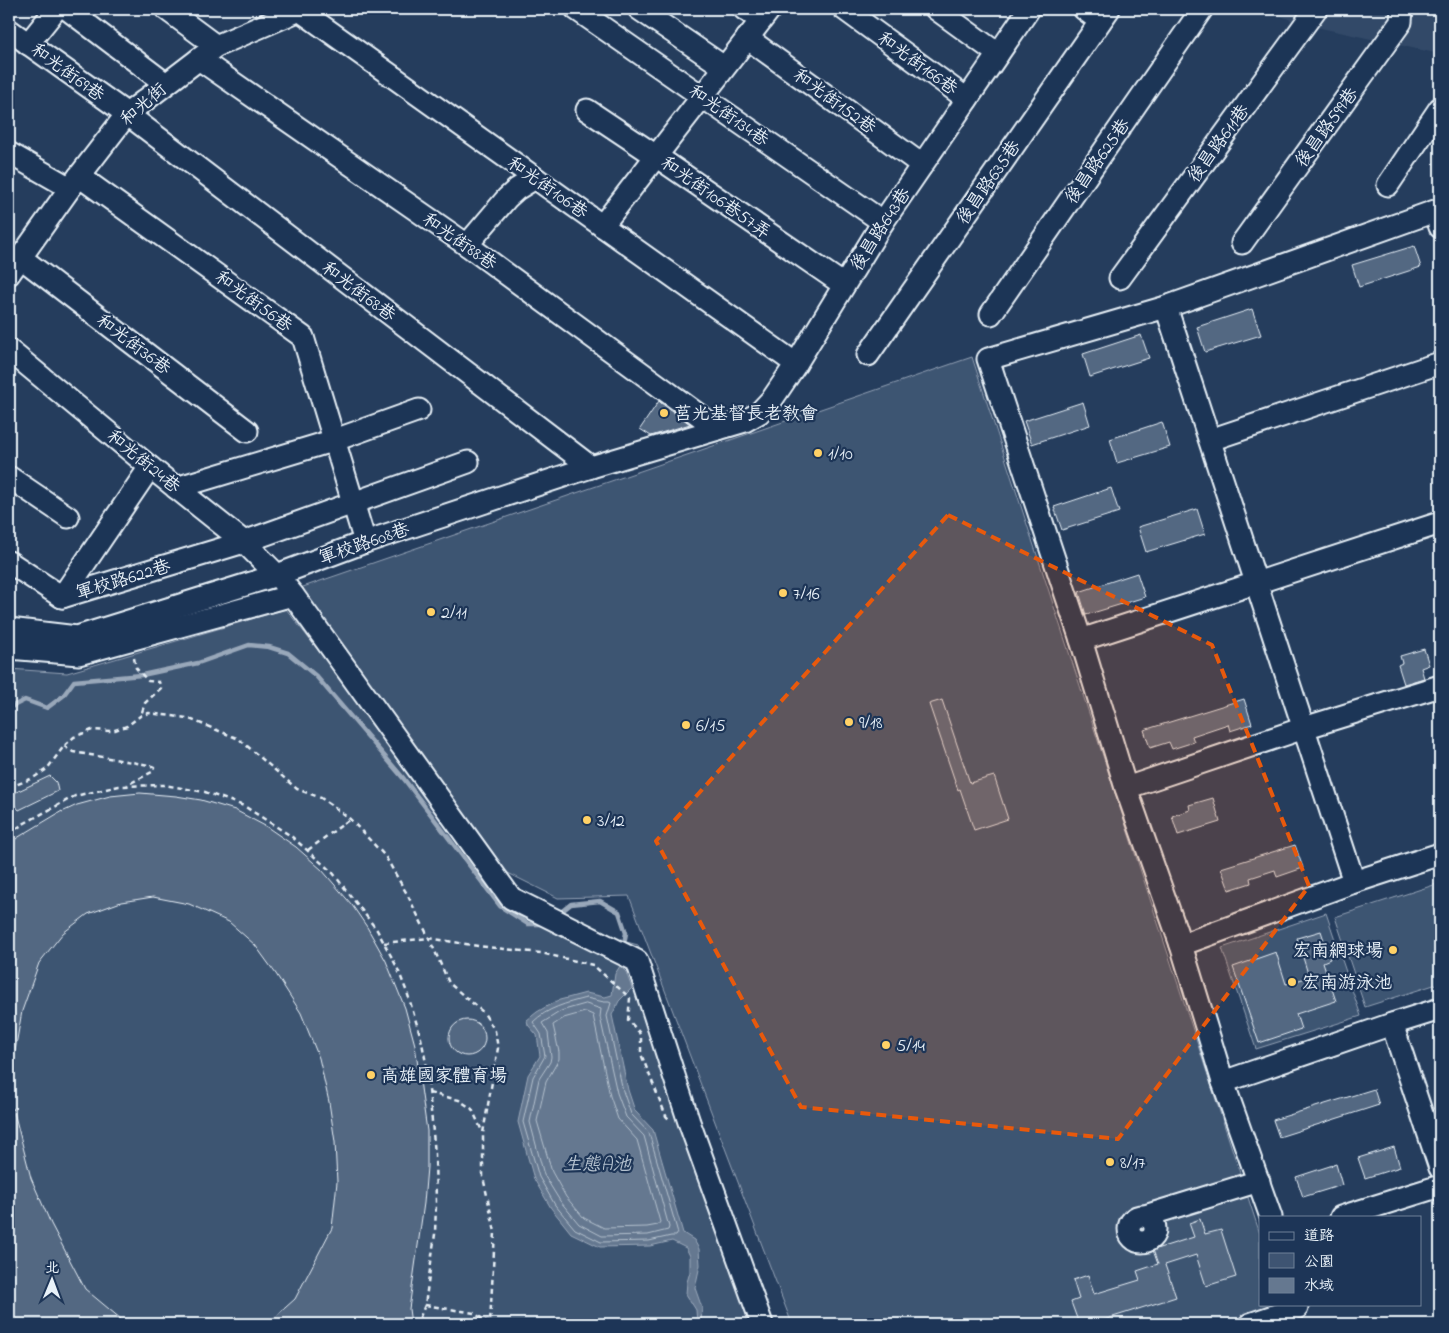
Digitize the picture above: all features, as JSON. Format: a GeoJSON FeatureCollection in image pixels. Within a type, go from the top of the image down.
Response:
{"type":"FeatureCollection","features":[{"type":"Feature","properties":{"kind":"street"},"geometry":{"type":"LineString","coordinates":[[28,44],[56,9]]}},
{"type":"Feature","properties":{"kind":"street"},"geometry":{"type":"LineString","coordinates":[[67,9],[166,84]]}},
{"type":"Feature","properties":{"kind":"street"},"geometry":{"type":"LineString","coordinates":[[166,9],[216,46]]}},
{"type":"Feature","properties":{"kind":"street","name":"和光街"},"geometry":{"type":"LineString","coordinates":[[14,266],[74,182],[126,114],[216,46],[300,9]]}},
{"type":"Feature","properties":{"kind":"street","name":"和光街106巷"},"geometry":{"type":"LineString","coordinates":[[300,9],[796,364]]}},
{"type":"Feature","properties":{"kind":"street","name":"和光街134巷"},"geometry":{"type":"LineString","coordinates":[[576,9],[883,222]]}},
{"type":"Feature","properties":{"kind":"street"},"geometry":{"type":"LineString","coordinates":[[639,9],[724,67]]}},
{"type":"Feature","properties":{"kind":"street","name":"和光街166巷"},"geometry":{"type":"LineString","coordinates":[[844,9],[967,99]]}},
{"type":"Feature","properties":{"kind":"street"},"geometry":{"type":"LineString","coordinates":[[936,9],[998,54]]}},
{"type":"Feature","properties":{"kind":"street","name":"後昌路643巷"},"geometry":{"type":"LineString","coordinates":[[718,429],[745,421],[759,413],[773,398],[883,222],[1029,9]]}},
{"type":"Feature","properties":{"kind":"street","name":"後昌路625巷"},"geometry":{"type":"LineString","coordinates":[[991,314],[1202,9]]}},
{"type":"Feature","properties":{"kind":"street","name":"後昌路611巷"},"geometry":{"type":"LineString","coordinates":[[1120,278],[1316,9]]}},
{"type":"Feature","properties":{"kind":"street","name":"後昌路599巷"},"geometry":{"type":"LineString","coordinates":[[1242,243],[1401,22],[1402,9]]}},
{"type":"Feature","properties":{"kind":"street"},"geometry":{"type":"LineString","coordinates":[[602,226],[747,38],[758,12]]}},
{"type":"Feature","properties":{"kind":"street","name":"後昌路635巷"},"geometry":{"type":"LineString","coordinates":[[868,355],[1098,13]]}},
{"type":"Feature","properties":{"kind":"street","name":"和光街69巷"},"geometry":{"type":"LineString","coordinates":[[9,30],[126,114]]}},
{"type":"Feature","properties":{"kind":"street","name":"和光街152巷"},"geometry":{"type":"LineString","coordinates":[[747,38],[922,165]]}},
{"type":"Feature","properties":{"kind":"street","name":"和光街88巷"},"geometry":{"type":"LineString","coordinates":[[198,59],[467,245],[718,429]]}},
{"type":"Feature","properties":{"kind":"street"},"geometry":{"type":"LineString","coordinates":[[1388,186],[1440,108]]}},
{"type":"Feature","properties":{"kind":"street","name":"和光街106巷57弄"},"geometry":{"type":"LineString","coordinates":[[587,110],[844,285]]}},
{"type":"Feature","properties":{"kind":"street","name":"和光街68巷"},"geometry":{"type":"LineString","coordinates":[[126,114],[591,467]]}},
{"type":"Feature","properties":{"kind":"street","name":"和光街56巷"},"geometry":{"type":"LineString","coordinates":[[9,153],[74,182],[303,337],[365,542]]}},
{"type":"Feature","properties":{"kind":"street"},"geometry":{"type":"LineString","coordinates":[[467,245],[507,198],[517,189],[535,178]]}},
{"type":"Feature","properties":{"kind":"street"},"geometry":{"type":"LineString","coordinates":[[1271,1216],[1223,1082],[1181,945],[1126,788],[1081,640],[988,359],[1166,307],[1435,211],[1440,226]]}},
{"type":"Feature","properties":{"kind":"street","name":"和光街36巷"},"geometry":{"type":"LineString","coordinates":[[14,266],[247,430]]}},
{"type":"Feature","properties":{"kind":"street"},"geometry":{"type":"LineString","coordinates":[[1166,307],[1354,882]]}},
{"type":"Feature","properties":{"kind":"street","name":"和光街24巷"},"geometry":{"type":"LineString","coordinates":[[9,350],[244,542],[277,575],[511,898],[637,961],[689,1122],[762,1324]]}},
{"type":"Feature","properties":{"kind":"street"},"geometry":{"type":"LineString","coordinates":[[1210,440],[1440,363]]}},
{"type":"Feature","properties":{"kind":"street"},"geometry":{"type":"LineString","coordinates":[[176,488],[335,440],[419,410]]}},
{"type":"Feature","properties":{"kind":"street","name":"軍校路608巷"},"geometry":{"type":"LineString","coordinates":[[9,629],[77,637],[277,575],[365,542],[591,467],[718,429]]}},
{"type":"Feature","properties":{"kind":"street","name":"軍校路622巷"},"geometry":{"type":"LineString","coordinates":[[9,562],[62,598],[244,542],[468,462]]}},
{"type":"Feature","properties":{"kind":"street"},"geometry":{"type":"LineString","coordinates":[[62,598],[150,467]]}},
{"type":"Feature","properties":{"kind":"street"},"geometry":{"type":"LineString","coordinates":[[9,477],[68,517]]}},
{"type":"Feature","properties":{"kind":"street"},"geometry":{"type":"LineString","coordinates":[[1081,640],[1440,523]]}},
{"type":"Feature","properties":{"kind":"street"},"geometry":{"type":"LineString","coordinates":[[9,648],[79,654],[293,595]]}},
{"type":"Feature","properties":{"kind":"street"},"geometry":{"type":"LineString","coordinates":[[1126,788],[1304,728],[1440,686]]}},
{"type":"Feature","properties":{"kind":"street"},"geometry":{"type":"LineString","coordinates":[[1181,945],[1354,882],[1440,854]]}},
{"type":"Feature","properties":{"kind":"street"},"geometry":{"type":"LineString","coordinates":[[1223,1082],[1440,1009]]}},
{"type":"Feature","properties":{"kind":"street"},"geometry":{"type":"LineString","coordinates":[[1392,1024],[1440,1168]]}},
{"type":"Feature","properties":{"kind":"street"},"geometry":{"type":"LineString","coordinates":[[1145,1216],[1259,1181]]}},
{"type":"Feature","properties":{"kind":"street"},"geometry":{"type":"LineString","coordinates":[[1344,1216],[1440,1186]]}},
{"type":"Feature","properties":{"kind":"street"},"geometry":{"type":"LineString","coordinates":[[1250,1324],[1299,1312]]}},
{"type":"Feature","properties":{"kind":"path"},"geometry":{"type":"LineString","coordinates":[[129,640],[136,668],[148,681],[159,682],[161,688],[145,703],[140,716]]}},
{"type":"Feature","properties":{"kind":"path"},"geometry":{"type":"LineString","coordinates":[[9,786],[33,778],[47,769],[64,746],[74,737],[92,730],[112,732],[127,726],[140,716],[149,713],[186,718],[239,739],[297,789],[321,798],[350,819],[385,856],[407,894],[449,983],[484,1013],[494,1031],[498,1048],[483,1133],[483,1177],[495,1232],[490,1323]]}},
{"type":"Feature","properties":{"kind":"path"},"geometry":{"type":"LineString","coordinates":[[64,746],[73,752],[154,767],[152,772],[126,786]]}},
{"type":"Feature","properties":{"kind":"path"},"geometry":{"type":"LineString","coordinates":[[9,834],[23,824],[75,796],[119,786],[164,785],[205,792],[244,806],[291,836],[333,873],[378,930],[400,974],[421,1038],[427,1068],[435,1154],[435,1234],[426,1305],[417,1324]]}},
{"type":"Feature","properties":{"kind":"path"},"geometry":{"type":"LineString","coordinates":[[308,850],[350,819]]}},
{"type":"Feature","properties":{"kind":"path"},"geometry":{"type":"LineString","coordinates":[[384,943],[429,938],[541,953],[593,965],[630,998],[628,1020],[639,1032],[641,1054],[666,1116],[671,1121],[689,1122]]}},
{"type":"Feature","properties":{"kind":"path"},"geometry":{"type":"LineString","coordinates":[[429,1093],[459,1100],[472,1109],[483,1133]]}},
{"type":"Feature","properties":{"kind":"path"},"geometry":{"type":"LineString","coordinates":[[426,1305],[474,1313],[490,1323],[501,1324]]}},
{"type":"Feature","properties":{"kind":"highlighted area"},"geometry":{"type":"Polygon","coordinates":[[[948,515],[1212,645],[1309,886],[1118,1139],[801,1107],[656,841],[948,515]]]}},
{"type":"Feature","properties":{"kind":"shaded area"},"geometry":{"type":"Polygon","coordinates":[[[1265,9],[1440,9],[1440,54],[1298,23],[1265,9]]]}},
{"type":"Feature","properties":{"kind":"green space"},"geometry":{"type":"Polygon","coordinates":[[[972,357],[1259,1231],[1259,1306],[1284,1306],[1227,1324],[792,1324],[629,896],[558,898],[502,870],[300,588],[972,357]]]}},
{"type":"Feature","properties":{"kind":"green space"},"geometry":{"type":"Polygon","coordinates":[[[286,609],[511,898],[577,929],[638,945],[689,1122],[769,1324],[9,1324],[9,669],[67,673],[286,609]]]}},
{"type":"Feature","properties":{"kind":"green space","name":"宏南網球場"},"geometry":{"type":"Polygon","coordinates":[[[1440,883],[1440,983],[1365,1007],[1335,917],[1440,883]]]}},
{"type":"Feature","properties":{"kind":"green space","name":"宏南游泳池"},"geometry":{"type":"Polygon","coordinates":[[[1326,913],[1361,1016],[1256,1049],[1222,948],[1326,913]]]}},
{"type":"Feature","properties":{"kind":"water","name":"生態A池"},"geometry":{"type":"Polygon","coordinates":[[[620,966],[626,972],[632,988],[619,1001],[612,1015],[628,1090],[635,1111],[653,1130],[683,1233],[694,1240],[699,1249],[700,1265],[695,1288],[702,1308],[701,1324],[697,1324],[696,1310],[686,1294],[690,1272],[690,1256],[686,1248],[672,1241],[650,1246],[600,1247],[571,1233],[551,1208],[534,1179],[518,1122],[528,1075],[540,1056],[537,1035],[528,1025],[527,1020],[556,1001],[586,993],[605,997],[612,995],[615,974],[620,966]]]}},
{"type":"Feature","properties":{"kind":"building"},"geometry":{"type":"Polygon","coordinates":[[[1414,246],[1421,267],[1359,287],[1352,265],[1414,246]]]}},
{"type":"Feature","properties":{"kind":"building"},"geometry":{"type":"Polygon","coordinates":[[[1252,309],[1261,335],[1205,352],[1197,327],[1252,309]]]}},
{"type":"Feature","properties":{"kind":"building"},"geometry":{"type":"Polygon","coordinates":[[[1141,335],[1149,358],[1090,377],[1083,354],[1141,335]]]}},
{"type":"Feature","properties":{"kind":"building","name":"莒光基督長老教會"},"geometry":{"type":"Polygon","coordinates":[[[659,401],[690,424],[651,436],[640,429],[659,401]]]}},
{"type":"Feature","properties":{"kind":"building"},"geometry":{"type":"Polygon","coordinates":[[[1083,402],[1090,425],[1032,444],[1024,421],[1083,402]]]}},
{"type":"Feature","properties":{"kind":"building"},"geometry":{"type":"Polygon","coordinates":[[[1162,422],[1170,447],[1117,463],[1110,439],[1162,422]]]}},
{"type":"Feature","properties":{"kind":"building"},"geometry":{"type":"Polygon","coordinates":[[[1111,488],[1119,512],[1062,530],[1054,507],[1111,488]]]}},
{"type":"Feature","properties":{"kind":"building"},"geometry":{"type":"Polygon","coordinates":[[[1197,509],[1205,534],[1146,552],[1138,527],[1197,509]]]}},
{"type":"Feature","properties":{"kind":"building"},"geometry":{"type":"Polygon","coordinates":[[[1137,573],[1145,597],[1086,615],[1079,592],[1137,573]]]}},
{"type":"Feature","properties":{"kind":"building"},"geometry":{"type":"Polygon","coordinates":[[[1424,649],[1429,665],[1421,668],[1424,678],[1404,684],[1398,665],[1402,663],[1400,656],[1424,649]]]}},
{"type":"Feature","properties":{"kind":"building"},"geometry":{"type":"Polygon","coordinates":[[[1244,699],[1252,724],[1230,731],[1228,724],[1192,736],[1194,742],[1172,749],[1169,742],[1150,748],[1144,730],[1244,699]]]}},
{"type":"Feature","properties":{"kind":"building"},"geometry":{"type":"Polygon","coordinates":[[[942,700],[970,783],[994,776],[1008,819],[974,830],[960,789],[958,790],[929,704],[942,700]]]}},
{"type":"Feature","properties":{"kind":"building"},"geometry":{"type":"Polygon","coordinates":[[[50,776],[56,782],[58,791],[19,810],[13,803],[12,794],[50,776]]]}},
{"type":"Feature","properties":{"kind":"building","name":"高雄國家體育場"},"geometry":{"type":"Polygon","coordinates":[[[140,793],[201,800],[235,810],[267,827],[296,847],[322,870],[352,905],[386,961],[405,1008],[415,1045],[427,1131],[424,1203],[409,1309],[411,1324],[267,1324],[295,1299],[332,1228],[337,1182],[335,1142],[329,1102],[319,1058],[301,1013],[255,945],[229,922],[189,904],[153,897],[121,902],[88,914],[63,933],[39,963],[22,1011],[15,1051],[9,1051],[9,845],[17,838],[62,811],[77,805],[110,796],[140,793]]]}},
{"type":"Feature","properties":{"kind":"building"},"geometry":{"type":"Polygon","coordinates":[[[1213,798],[1220,822],[1178,835],[1172,816],[1190,810],[1189,805],[1213,798]]]}},
{"type":"Feature","properties":{"kind":"building"},"geometry":{"type":"Polygon","coordinates":[[[1295,845],[1303,868],[1277,877],[1275,870],[1250,878],[1251,883],[1229,890],[1221,868],[1295,845]]]}},
{"type":"Feature","properties":{"kind":"building"},"geometry":{"type":"Polygon","coordinates":[[[1321,931],[1330,959],[1323,962],[1336,1001],[1296,1014],[1301,1029],[1259,1043],[1233,967],[1276,952],[1286,984],[1309,977],[1297,938],[1321,931]]]}},
{"type":"Feature","properties":{"kind":"building"},"geometry":{"type":"Polygon","coordinates":[[[467,1020],[480,1025],[485,1038],[480,1051],[467,1056],[454,1051],[449,1038],[454,1025],[467,1020]]]}},
{"type":"Feature","properties":{"kind":"building"},"geometry":{"type":"Polygon","coordinates":[[[1374,1089],[1379,1105],[1279,1137],[1273,1120],[1374,1089]]]}},
{"type":"Feature","properties":{"kind":"building"},"geometry":{"type":"Polygon","coordinates":[[[13,1108],[31,1178],[51,1224],[85,1289],[127,1324],[9,1324],[9,1109],[13,1108]]]}},
{"type":"Feature","properties":{"kind":"building"},"geometry":{"type":"Polygon","coordinates":[[[1394,1147],[1400,1167],[1365,1178],[1358,1158],[1394,1147]]]}},
{"type":"Feature","properties":{"kind":"building"},"geometry":{"type":"Polygon","coordinates":[[[1336,1164],[1342,1185],[1303,1197],[1296,1177],[1336,1164]]]}},
{"type":"Feature","properties":{"kind":"building"},"geometry":{"type":"Polygon","coordinates":[[[1200,1219],[1205,1234],[1221,1230],[1236,1277],[1206,1286],[1196,1255],[1165,1265],[1176,1297],[1091,1324],[1079,1324],[1071,1302],[1079,1299],[1073,1280],[1088,1275],[1094,1294],[1140,1280],[1137,1271],[1158,1264],[1153,1250],[1194,1237],[1189,1223],[1200,1219]]]}},
{"type":"Feature","properties":{"kind":"waterway"},"geometry":{"type":"LineString","coordinates":[[9,708],[25,700],[47,708],[63,696],[74,681],[142,675],[198,663],[249,645],[269,647],[288,653],[316,676],[404,779],[500,906],[528,924],[545,924]]}},
{"type":"Feature","properties":{"kind":"waterway"},"geometry":{"type":"LineString","coordinates":[[557,915],[571,904],[600,901],[619,912],[626,933],[623,949]]}},
{"type":"Feature","properties":{"kind":"place","name":"莒光基督長老教會"},"geometry":{"type":"Point","coordinates":[664,413]}},
{"type":"Feature","properties":{"kind":"place","name":"1/10"},"geometry":{"type":"Point","coordinates":[818,453]}},
{"type":"Feature","properties":{"kind":"place","name":"7/16"},"geometry":{"type":"Point","coordinates":[783,593]}},
{"type":"Feature","properties":{"kind":"place","name":"2/11"},"geometry":{"type":"Point","coordinates":[431,612]}},
{"type":"Feature","properties":{"kind":"place","name":"9/18"},"geometry":{"type":"Point","coordinates":[849,722]}},
{"type":"Feature","properties":{"kind":"place","name":"6/15"},"geometry":{"type":"Point","coordinates":[686,725]}},
{"type":"Feature","properties":{"kind":"place","name":"3/12"},"geometry":{"type":"Point","coordinates":[587,820]}},
{"type":"Feature","properties":{"kind":"place","name":"宏南網球場"},"geometry":{"type":"Point","coordinates":[1393,950]}},
{"type":"Feature","properties":{"kind":"place","name":"宏南游泳池"},"geometry":{"type":"Point","coordinates":[1292,982]}},
{"type":"Feature","properties":{"kind":"place","name":"5/14"},"geometry":{"type":"Point","coordinates":[886,1045]}},
{"type":"Feature","properties":{"kind":"place","name":"高雄國家體育場"},"geometry":{"type":"Point","coordinates":[371,1075]}},
{"type":"Feature","properties":{"kind":"place","name":"8/17"},"geometry":{"type":"Point","coordinates":[1110,1162]}}]}
